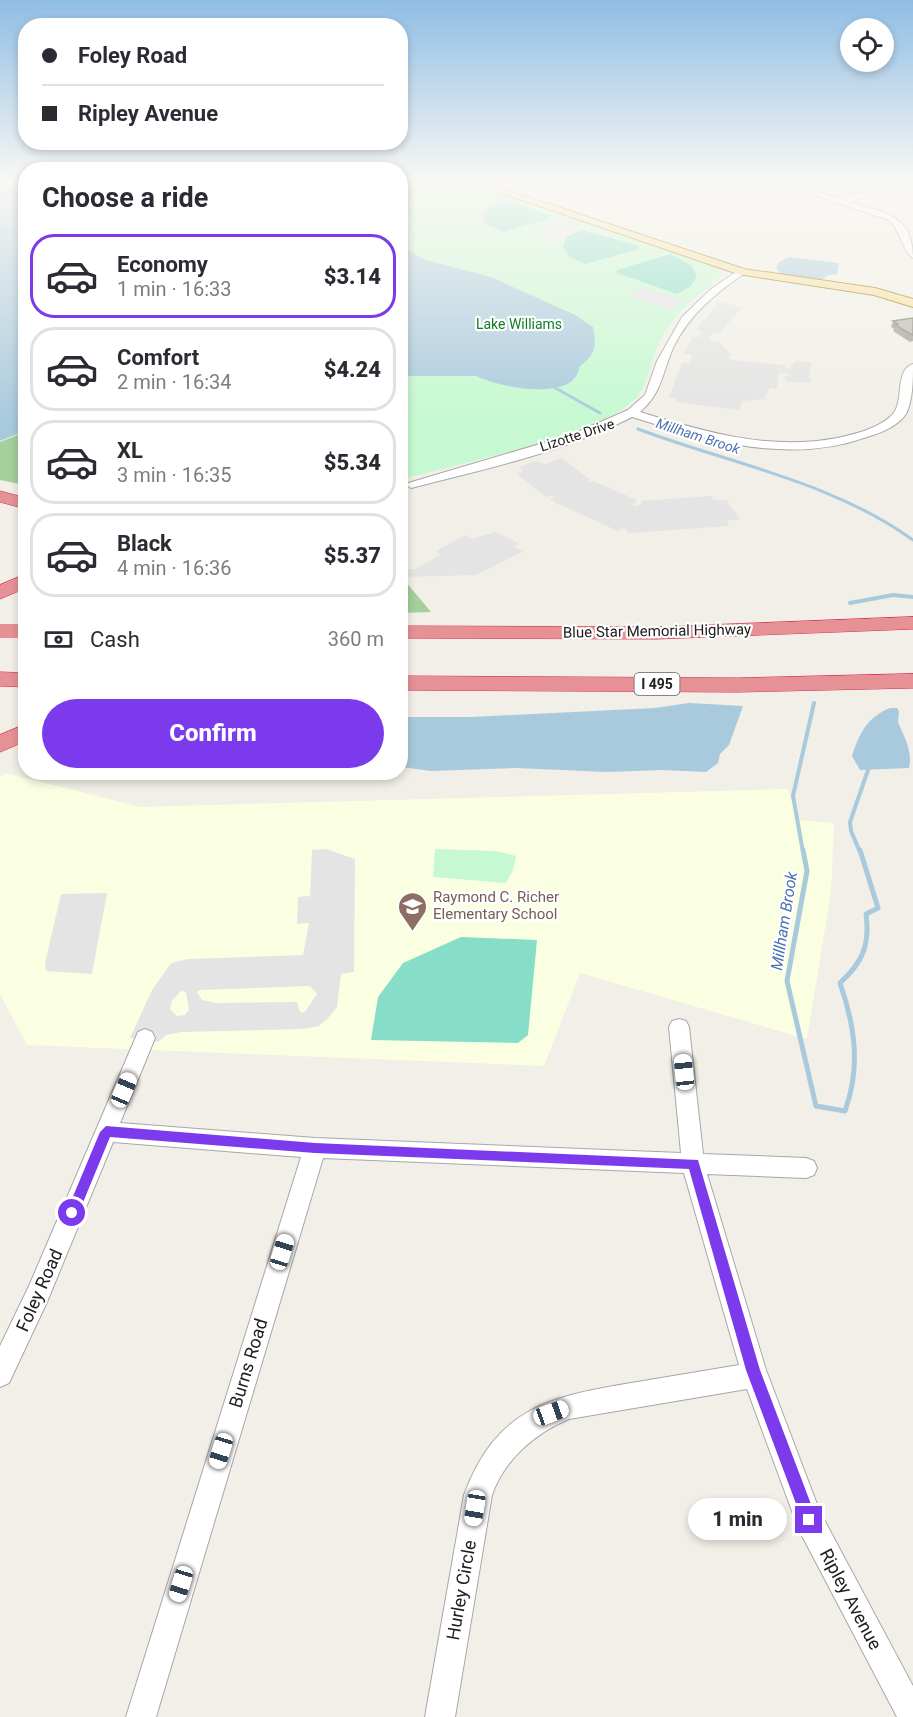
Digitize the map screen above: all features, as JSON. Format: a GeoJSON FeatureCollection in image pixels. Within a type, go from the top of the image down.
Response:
{"type":"FeatureCollection","features":[{"type":"Feature","properties":{"kind":"highway"},"geometry":{"type":"LineString","coordinates":[[0,486],[18,489]]}},
{"type":"Feature","properties":{"kind":"highway"},"geometry":{"type":"LineString","coordinates":[[0,496],[18,502]]}},
{"type":"Feature","properties":{"kind":"highway"},"geometry":{"type":"LineString","coordinates":[[0,593],[18,584]]}},
{"type":"Feature","properties":{"kind":"highway","name":"Blue Star Memorial Highway"},"geometry":{"type":"LineString","coordinates":[[408,631],[656,633],[913,623]]}},
{"type":"Feature","properties":{"kind":"highway"},"geometry":{"type":"LineString","coordinates":[[0,631],[18,631]]}},
{"type":"Feature","properties":{"kind":"highway"},"geometry":{"type":"LineString","coordinates":[[0,679],[18,680]]}},
{"type":"Feature","properties":{"kind":"highway","name":"I 495"},"geometry":{"type":"LineString","coordinates":[[408,684],[748,685],[913,681]]}},
{"type":"Feature","properties":{"kind":"highway"},"geometry":{"type":"LineString","coordinates":[[0,744],[18,734]]}},
{"type":"Feature","properties":{"kind":"main road"},"geometry":{"type":"LineString","coordinates":[[704,259],[742,272],[868,291],[913,303]]}},
{"type":"Feature","properties":{"kind":"street","name":"Lizotte Drive"},"geometry":{"type":"LineString","coordinates":[[411,484],[609,426],[633,413],[650,397],[658,370],[684,318],[710,293],[742,272]]}},
{"type":"Feature","properties":{"kind":"street"},"geometry":{"type":"LineString","coordinates":[[633,413],[711,437],[741,443],[792,447],[835,442],[881,427],[898,416],[904,405],[909,371],[913,367]]}},
{"type":"Feature","properties":{"kind":"street","name":"Ripley Avenue"},"geometry":{"type":"LineString","coordinates":[[679,1027],[693,1164],[706,1216],[755,1375],[809,1520],[913,1717]]}},
{"type":"Feature","properties":{"kind":"street","name":"Foley Road"},"geometry":{"type":"LineString","coordinates":[[0,1374],[38,1294],[145,1038]]}},
{"type":"Feature","properties":{"kind":"street"},"geometry":{"type":"LineString","coordinates":[[106,1132],[315,1148],[806,1168]]}},
{"type":"Feature","properties":{"kind":"street","name":"Burns Road"},"geometry":{"type":"LineString","coordinates":[[141,1717],[315,1148]]}},
{"type":"Feature","properties":{"kind":"street","name":"Hurley Circle"},"geometry":{"type":"LineString","coordinates":[[440,1717],[478,1495],[488,1470],[505,1448],[540,1419],[569,1406],[755,1375]]}},
{"type":"Feature","properties":{"kind":"shaded area"},"geometry":{"type":"Polygon","coordinates":[[[643,288],[684,300],[672,310],[629,295],[643,288]]]}},
{"type":"Feature","properties":{"kind":"shaded area"},"geometry":{"type":"Polygon","coordinates":[[[720,302],[742,307],[720,333],[714,332],[709,340],[718,341],[733,356],[728,357],[730,360],[785,365],[785,368],[789,369],[796,361],[812,362],[809,377],[812,382],[787,382],[784,377],[791,374],[779,373],[777,389],[770,388],[764,399],[742,401],[739,410],[676,402],[677,399],[669,397],[682,363],[690,363],[692,355],[684,354],[692,337],[699,337],[703,331],[696,329],[720,302]]]}},
{"type":"Feature","properties":{"kind":"shaded area"},"geometry":{"type":"Polygon","coordinates":[[[562,458],[590,480],[585,483],[593,481],[637,500],[633,506],[642,505],[641,501],[711,496],[714,500],[726,500],[740,520],[727,520],[729,526],[629,533],[624,528],[618,531],[550,500],[556,495],[546,497],[516,473],[523,471],[519,467],[536,461],[545,464],[562,458]]]}},
{"type":"Feature","properties":{"kind":"shaded area"},"geometry":{"type":"Polygon","coordinates":[[[496,532],[519,543],[514,547],[523,551],[476,575],[408,577],[408,570],[415,569],[441,555],[436,551],[465,535],[472,539],[496,532]]]}},
{"type":"Feature","properties":{"kind":"shaded area","name":"Raymond C. Richer Elementary School"},"geometry":{"type":"Polygon","coordinates":[[[6,773],[18,776],[18,780],[34,780],[140,807],[788,789],[797,820],[834,823],[831,892],[807,1039],[580,973],[544,1066],[27,1045],[0,994],[0,777],[6,773]]]}},
{"type":"Feature","properties":{"kind":"shaded area"},"geometry":{"type":"Polygon","coordinates":[[[326,849],[355,859],[354,972],[341,974],[337,1007],[328,1018],[319,1026],[303,1029],[181,1032],[166,1035],[158,1042],[130,1038],[152,990],[171,963],[188,959],[303,955],[309,923],[297,924],[298,897],[310,896],[312,850],[326,849]],[[310,986],[200,990],[197,992],[202,1000],[216,1003],[297,1002],[300,1012],[304,1013],[317,994],[310,986]],[[181,991],[172,1001],[170,1009],[177,1016],[185,1015],[189,1010],[186,992],[181,991]]]}},
{"type":"Feature","properties":{"kind":"shaded area"},"geometry":{"type":"Polygon","coordinates":[[[107,893],[92,974],[46,971],[45,963],[61,894],[107,893]]]}},
{"type":"Feature","properties":{"kind":"green space","name":"Lake Williams"},"geometry":{"type":"Polygon","coordinates":[[[408,259],[691,259],[720,269],[723,273],[683,309],[669,325],[659,342],[648,376],[636,398],[619,411],[594,423],[491,456],[408,478],[408,259]]]}},
{"type":"Feature","properties":{"kind":"green space"},"geometry":{"type":"Polygon","coordinates":[[[575,259],[603,259],[585,264],[575,259]]]}},
{"type":"Feature","properties":{"kind":"green space"},"geometry":{"type":"Polygon","coordinates":[[[653,259],[679,259],[692,266],[697,276],[691,286],[677,294],[617,273],[617,270],[653,259]]]}},
{"type":"Feature","properties":{"kind":"green space"},"geometry":{"type":"Polygon","coordinates":[[[18,435],[18,484],[0,480],[0,442],[18,435]]]}},
{"type":"Feature","properties":{"kind":"green space"},"geometry":{"type":"Polygon","coordinates":[[[408,585],[431,612],[408,613],[408,585]]]}},
{"type":"Feature","properties":{"kind":"green space"},"geometry":{"type":"Polygon","coordinates":[[[435,849],[495,851],[516,856],[513,870],[506,883],[433,877],[435,849]]]}},
{"type":"Feature","properties":{"kind":"green space"},"geometry":{"type":"Polygon","coordinates":[[[461,937],[537,940],[528,1035],[518,1043],[371,1040],[378,997],[403,963],[461,937]]]}},
{"type":"Feature","properties":{"kind":"water"},"geometry":{"type":"Polygon","coordinates":[[[0,259],[18,259],[18,434],[0,441],[0,259]]]}},
{"type":"Feature","properties":{"kind":"water"},"geometry":{"type":"Polygon","coordinates":[[[408,259],[424,259],[491,277],[575,315],[593,327],[594,350],[579,367],[575,378],[565,385],[551,389],[534,389],[501,384],[476,376],[408,376],[408,259]]]}},
{"type":"Feature","properties":{"kind":"water"},"geometry":{"type":"Polygon","coordinates":[[[785,259],[807,259],[839,263],[837,274],[828,275],[822,280],[780,274],[776,267],[785,259]]]}},
{"type":"Feature","properties":{"kind":"water"},"geometry":{"type":"Polygon","coordinates":[[[689,703],[743,706],[729,745],[720,754],[718,763],[706,772],[662,770],[607,772],[516,768],[431,771],[408,768],[408,717],[471,717],[655,708],[689,703]]]}},
{"type":"Feature","properties":{"kind":"water"},"geometry":{"type":"Polygon","coordinates":[[[890,708],[897,708],[899,711],[898,722],[909,750],[909,768],[860,770],[852,756],[858,740],[865,727],[875,716],[890,708]]]}},
{"type":"Feature","properties":{"kind":"building"},"geometry":{"type":"Polygon","coordinates":[[[913,318],[913,335],[895,325],[898,324],[893,321],[913,318]]]}},
{"type":"Feature","properties":{"kind":"waterway","name":"Millham Brook"},"geometry":{"type":"LineString","coordinates":[[550,385],[600,413]]}},
{"type":"Feature","properties":{"kind":"waterway","name":"Millham Brook"},"geometry":{"type":"LineString","coordinates":[[638,429],[814,488],[849,503],[913,540]]}},
{"type":"Feature","properties":{"kind":"waterway","name":"Millham Brook"},"geometry":{"type":"LineString","coordinates":[[850,603],[893,595],[913,597]]}},
{"type":"Feature","properties":{"kind":"waterway","name":"Millham Brook"},"geometry":{"type":"LineString","coordinates":[[803,852],[793,796],[814,703]]}},
{"type":"Feature","properties":{"kind":"waterway"},"geometry":{"type":"LineString","coordinates":[[860,852],[851,831],[850,822],[868,770]]}},
{"type":"Feature","properties":{"kind":"waterway"},"geometry":{"type":"LineString","coordinates":[[803,850],[807,871],[787,981],[816,1106],[845,1111],[853,1079],[854,1047],[849,1015],[840,983],[854,968],[863,952],[867,935],[866,914],[878,908],[860,850]]}},
{"type":"Feature","properties":{"kind":"place","name":"Raymond C. Richer Elementary School"},"geometry":{"type":"Point","coordinates":[412,932]}},
{"type":"Feature","properties":{"kind":"route"},"geometry":{"type":"LineString","coordinates":[[72,1213],[106,1132],[315,1148],[693,1164],[706,1216],[753,1370],[809,1520]]}}]}
